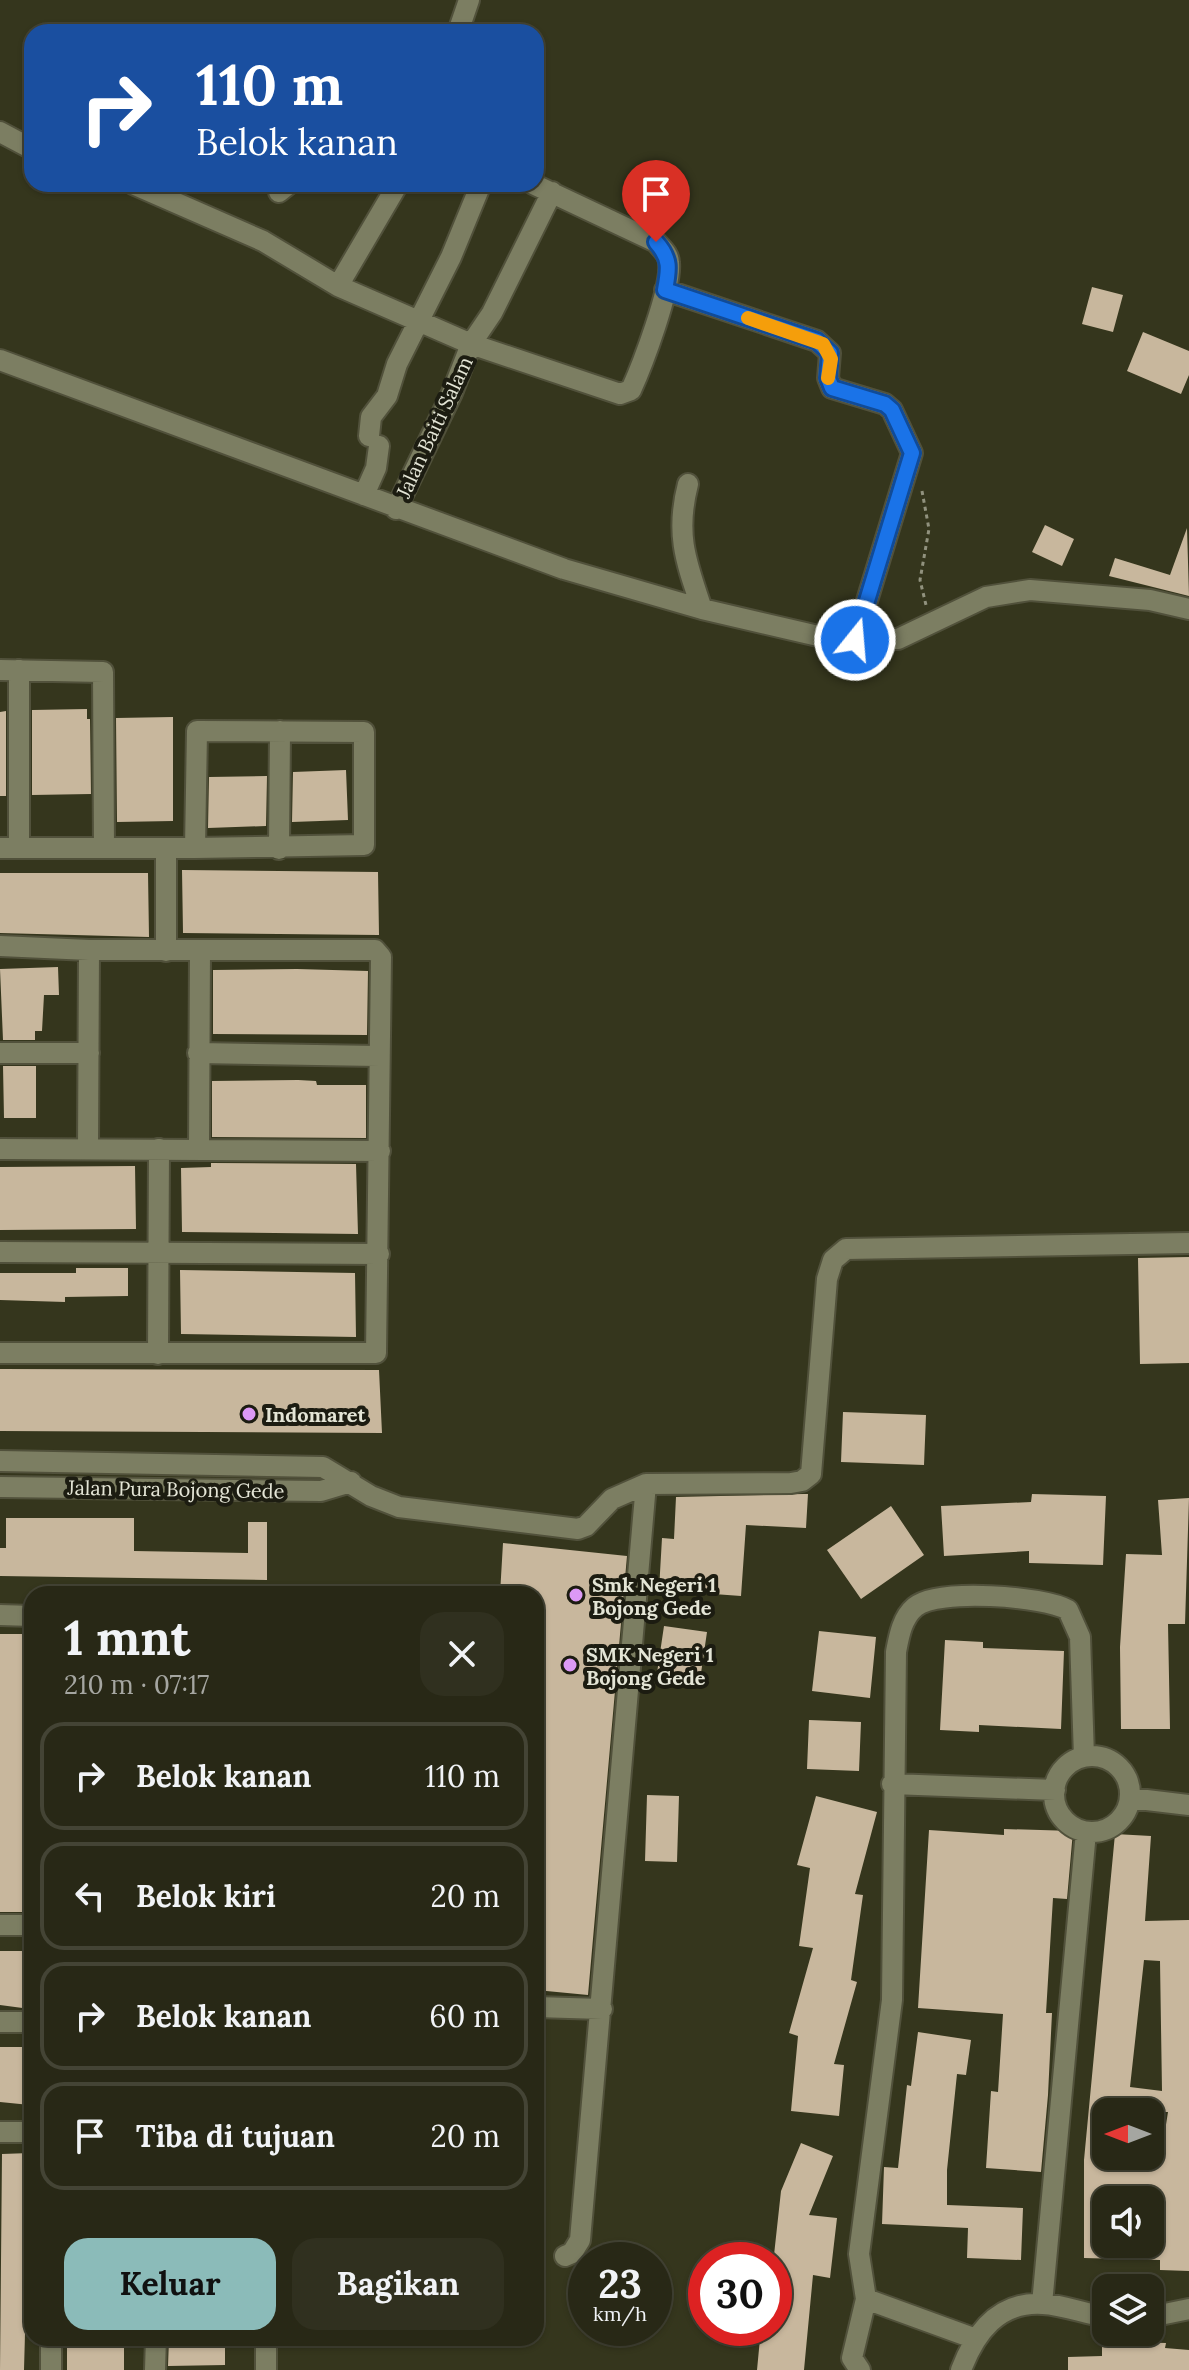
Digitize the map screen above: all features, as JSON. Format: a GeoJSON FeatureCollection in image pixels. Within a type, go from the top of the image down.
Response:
{"type":"FeatureCollection","features":[{"type":"Feature","properties":{"kind":"street"},"geometry":{"type":"LineString","coordinates":[[461,24],[469,0]]}},
{"type":"Feature","properties":{"kind":"street"},"geometry":{"type":"LineString","coordinates":[[0,132],[24,145]]}},
{"type":"Feature","properties":{"kind":"street"},"geometry":{"type":"LineString","coordinates":[[151,192],[263,241],[338,286],[418,323],[620,394],[631,390],[665,290],[670,265],[666,253],[656,242],[544,188]]}},
{"type":"Feature","properties":{"kind":"street"},"geometry":{"type":"LineString","coordinates":[[338,286],[393,192]]}},
{"type":"Feature","properties":{"kind":"street"},"geometry":{"type":"LineString","coordinates":[[364,495],[376,468],[371,417],[387,396],[397,364],[451,257],[478,192]]}},
{"type":"Feature","properties":{"kind":"street","name":"Jalan Baiti Salam"},"geometry":{"type":"LineString","coordinates":[[396,509],[452,393],[471,344],[492,313],[541,192]]}},
{"type":"Feature","properties":{"kind":"street"},"geometry":{"type":"LineString","coordinates":[[665,290],[823,344],[830,353],[828,378],[832,388],[885,404],[892,410],[912,453],[855,640]]}},
{"type":"Feature","properties":{"kind":"street"},"geometry":{"type":"LineString","coordinates":[[0,360],[564,569],[702,609],[831,639],[898,639],[986,597],[1030,590],[1150,600],[1189,609]]}},
{"type":"Feature","properties":{"kind":"street"},"geometry":{"type":"LineString","coordinates":[[688,484],[680,522],[681,539],[702,609]]}},
{"type":"Feature","properties":{"kind":"street"},"geometry":{"type":"LineString","coordinates":[[104,848],[103,672],[10,670],[10,848],[279,849],[360,848],[365,841],[364,732],[197,731],[195,848]]}},
{"type":"Feature","properties":{"kind":"street"},"geometry":{"type":"LineString","coordinates":[[279,849],[280,731]]}},
{"type":"Feature","properties":{"kind":"street"},"geometry":{"type":"LineString","coordinates":[[166,848],[166,951]]}},
{"type":"Feature","properties":{"kind":"street"},"geometry":{"type":"LineString","coordinates":[[0,946],[89,950],[379,952],[380,1151],[376,1353],[0,1353]]}},
{"type":"Feature","properties":{"kind":"street"},"geometry":{"type":"LineString","coordinates":[[88,1149],[89,950]]}},
{"type":"Feature","properties":{"kind":"street"},"geometry":{"type":"LineString","coordinates":[[199,1150],[200,951]]}},
{"type":"Feature","properties":{"kind":"street"},"geometry":{"type":"LineString","coordinates":[[0,1053],[89,1053]]}},
{"type":"Feature","properties":{"kind":"street"},"geometry":{"type":"LineString","coordinates":[[198,1053],[378,1056]]}},
{"type":"Feature","properties":{"kind":"street"},"geometry":{"type":"LineString","coordinates":[[0,1149],[380,1151]]}},
{"type":"Feature","properties":{"kind":"street"},"geometry":{"type":"LineString","coordinates":[[158,1354],[159,1149]]}},
{"type":"Feature","properties":{"kind":"street"},"geometry":{"type":"LineString","coordinates":[[0,1461],[323,1467],[371,1496],[399,1507],[578,1529],[586,1526],[612,1499],[646,1484],[791,1483],[802,1481],[811,1474],[827,1279],[833,1260],[846,1249],[865,1246],[1189,1243]]}},
{"type":"Feature","properties":{"kind":"street"},"geometry":{"type":"LineString","coordinates":[[0,1252],[379,1254]]}},
{"type":"Feature","properties":{"kind":"street","name":"Jalan Pura Bojong Gede"},"geometry":{"type":"LineString","coordinates":[[0,1487],[321,1491],[351,1482]]}},
{"type":"Feature","properties":{"kind":"street"},"geometry":{"type":"LineString","coordinates":[[565,2256],[572,2253],[580,2240],[646,1484]]}},
{"type":"Feature","properties":{"kind":"street"},"geometry":{"type":"LineString","coordinates":[[860,2370],[855,2365],[852,2348],[866,2299],[859,2254],[892,2000],[892,1784],[900,1633],[915,1607],[939,1597],[1038,1600],[1068,1610],[1080,1637],[1084,1757]]}},
{"type":"Feature","properties":{"kind":"street"},"geometry":{"type":"LineString","coordinates":[[0,1615],[24,1616]]}},
{"type":"Feature","properties":{"kind":"street"},"geometry":{"type":"LineString","coordinates":[[1084,1757],[1112,1762],[1123,1771],[1130,1798],[1125,1813],[1115,1825],[1101,1831],[1086,1832],[1062,1818],[1056,1805],[1055,1790],[1059,1775],[1070,1764],[1084,1757]]}},
{"type":"Feature","properties":{"kind":"street"},"geometry":{"type":"LineString","coordinates":[[892,1784],[1055,1790]]}},
{"type":"Feature","properties":{"kind":"street"},"geometry":{"type":"LineString","coordinates":[[1130,1798],[1189,1805]]}},
{"type":"Feature","properties":{"kind":"street"},"geometry":{"type":"LineString","coordinates":[[1042,2304],[1086,1832]]}},
{"type":"Feature","properties":{"kind":"street"},"geometry":{"type":"LineString","coordinates":[[0,1925],[24,1925]]}},
{"type":"Feature","properties":{"kind":"street"},"geometry":{"type":"LineString","coordinates":[[544,2007],[602,2009]]}},
{"type":"Feature","properties":{"kind":"street"},"geometry":{"type":"LineString","coordinates":[[0,2022],[24,2022]]}},
{"type":"Feature","properties":{"kind":"street"},"geometry":{"type":"LineString","coordinates":[[0,2132],[24,2132]]}},
{"type":"Feature","properties":{"kind":"street"},"geometry":{"type":"LineString","coordinates":[[866,2299],[973,2338]]}},
{"type":"Feature","properties":{"kind":"street"},"geometry":{"type":"LineString","coordinates":[[961,2370],[973,2338],[986,2324],[1004,2314],[1042,2304],[1092,2314]]}},
{"type":"Feature","properties":{"kind":"street"},"geometry":{"type":"LineString","coordinates":[[1164,2314],[1189,2309]]}},
{"type":"Feature","properties":{"kind":"street"},"geometry":{"type":"LineString","coordinates":[[51,2346],[51,2370]]}},
{"type":"Feature","properties":{"kind":"street"},"geometry":{"type":"LineString","coordinates":[[155,2370],[156,2346]]}},
{"type":"Feature","properties":{"kind":"street"},"geometry":{"type":"LineString","coordinates":[[266,2346],[266,2370]]}},
{"type":"Feature","properties":{"kind":"path"},"geometry":{"type":"LineString","coordinates":[[912,453],[928,517],[921,566],[922,593],[936,622]]}},
{"type":"Feature","properties":{"kind":"building"},"geometry":{"type":"Polygon","coordinates":[[[1092,287],[1123,295],[1113,332],[1082,324],[1092,287]]]}},
{"type":"Feature","properties":{"kind":"building"},"geometry":{"type":"Polygon","coordinates":[[[1143,332],[1189,351],[1189,375],[1181,394],[1127,371],[1143,332]]]}},
{"type":"Feature","properties":{"kind":"building"},"geometry":{"type":"Polygon","coordinates":[[[1045,525],[1074,539],[1062,566],[1032,552],[1045,525]]]}},
{"type":"Feature","properties":{"kind":"building"},"geometry":{"type":"Polygon","coordinates":[[[1187,528],[1189,596],[1109,576],[1115,558],[1170,575],[1187,528]]]}},
{"type":"Feature","properties":{"kind":"building"},"geometry":{"type":"Polygon","coordinates":[[[87,709],[87,719],[90,719],[91,794],[32,795],[32,710],[87,709]]]}},
{"type":"Feature","properties":{"kind":"building"},"geometry":{"type":"Polygon","coordinates":[[[6,711],[6,796],[0,796],[0,712],[6,711]]]}},
{"type":"Feature","properties":{"kind":"building"},"geometry":{"type":"Polygon","coordinates":[[[173,717],[173,821],[117,822],[116,718],[173,717]]]}},
{"type":"Feature","properties":{"kind":"building"},"geometry":{"type":"Polygon","coordinates":[[[346,770],[348,820],[292,822],[293,772],[346,770]]]}},
{"type":"Feature","properties":{"kind":"building"},"geometry":{"type":"Polygon","coordinates":[[[267,776],[266,826],[208,828],[209,777],[267,776]]]}},
{"type":"Feature","properties":{"kind":"building"},"geometry":{"type":"Polygon","coordinates":[[[182,870],[378,872],[379,935],[183,933],[182,870]]]}},
{"type":"Feature","properties":{"kind":"building"},"geometry":{"type":"Polygon","coordinates":[[[0,873],[148,873],[149,937],[0,933],[0,873]]]}},
{"type":"Feature","properties":{"kind":"building"},"geometry":{"type":"Polygon","coordinates":[[[58,967],[59,995],[44,995],[42,1031],[35,1031],[35,1040],[3,1040],[0,969],[58,967]]]}},
{"type":"Feature","properties":{"kind":"building"},"geometry":{"type":"Polygon","coordinates":[[[213,970],[368,971],[367,1035],[213,1034],[213,970]]]}},
{"type":"Feature","properties":{"kind":"building"},"geometry":{"type":"Polygon","coordinates":[[[3,1066],[36,1066],[36,1118],[4,1118],[3,1066]]]}},
{"type":"Feature","properties":{"kind":"building"},"geometry":{"type":"Polygon","coordinates":[[[212,1081],[316,1081],[317,1085],[366,1085],[366,1138],[212,1137],[212,1081]]]}},
{"type":"Feature","properties":{"kind":"building"},"geometry":{"type":"Polygon","coordinates":[[[211,1163],[356,1164],[358,1234],[182,1232],[181,1168],[211,1167],[211,1163]]]}},
{"type":"Feature","properties":{"kind":"building"},"geometry":{"type":"Polygon","coordinates":[[[135,1166],[136,1229],[0,1230],[0,1167],[135,1166]]]}},
{"type":"Feature","properties":{"kind":"building"},"geometry":{"type":"Polygon","coordinates":[[[1189,1257],[1189,1363],[1140,1364],[1138,1258],[1189,1257]]]}},
{"type":"Feature","properties":{"kind":"building"},"geometry":{"type":"Polygon","coordinates":[[[76,1268],[128,1268],[128,1296],[65,1297],[65,1302],[0,1300],[0,1273],[76,1273],[76,1268]]]}},
{"type":"Feature","properties":{"kind":"building"},"geometry":{"type":"Polygon","coordinates":[[[180,1270],[355,1273],[356,1337],[181,1334],[180,1270]]]}},
{"type":"Feature","properties":{"kind":"building"},"geometry":{"type":"Polygon","coordinates":[[[0,1369],[379,1370],[382,1433],[0,1431],[0,1369]]]}},
{"type":"Feature","properties":{"kind":"building"},"geometry":{"type":"Polygon","coordinates":[[[843,1412],[926,1415],[924,1465],[841,1462],[843,1412]]]}},
{"type":"Feature","properties":{"kind":"building"},"geometry":{"type":"Polygon","coordinates":[[[808,1494],[806,1528],[746,1525],[741,1596],[659,1590],[662,1538],[674,1539],[676,1497],[808,1494]]]}},
{"type":"Feature","properties":{"kind":"building"},"geometry":{"type":"Polygon","coordinates":[[[1032,1494],[1106,1496],[1103,1565],[1029,1563],[1029,1551],[944,1556],[941,1506],[1031,1502],[1032,1494]]]}},
{"type":"Feature","properties":{"kind":"building"},"geometry":{"type":"Polygon","coordinates":[[[1189,1498],[1185,1624],[1168,1624],[1170,1729],[1121,1729],[1120,1647],[1126,1554],[1162,1555],[1158,1500],[1189,1498]]]}},
{"type":"Feature","properties":{"kind":"building"},"geometry":{"type":"Polygon","coordinates":[[[891,1506],[924,1555],[861,1599],[827,1550],[891,1506]]]}},
{"type":"Feature","properties":{"kind":"building"},"geometry":{"type":"Polygon","coordinates":[[[6,1518],[134,1518],[134,1551],[248,1553],[248,1522],[267,1522],[267,1580],[0,1576],[0,1548],[6,1548],[6,1518]]]}},
{"type":"Feature","properties":{"kind":"building"},"geometry":{"type":"Polygon","coordinates":[[[503,1543],[627,1556],[588,1995],[544,1991],[544,1586],[500,1586],[503,1543]]]}},
{"type":"Feature","properties":{"kind":"building"},"geometry":{"type":"Polygon","coordinates":[[[664,1626],[707,1632],[700,1680],[657,1673],[664,1626]]]}},
{"type":"Feature","properties":{"kind":"building"},"geometry":{"type":"Polygon","coordinates":[[[819,1631],[876,1637],[870,1698],[812,1691],[819,1631]]]}},
{"type":"Feature","properties":{"kind":"building"},"geometry":{"type":"Polygon","coordinates":[[[0,1634],[24,1634],[24,1912],[0,1912],[0,1634]]]}},
{"type":"Feature","properties":{"kind":"building"},"geometry":{"type":"Polygon","coordinates":[[[945,1640],[983,1642],[983,1648],[1064,1651],[1061,1729],[979,1725],[979,1732],[940,1730],[945,1640]]]}},
{"type":"Feature","properties":{"kind":"building"},"geometry":{"type":"Polygon","coordinates":[[[809,1720],[861,1722],[859,1771],[807,1769],[809,1720]]]}},
{"type":"Feature","properties":{"kind":"building"},"geometry":{"type":"Polygon","coordinates":[[[647,1795],[679,1796],[677,1862],[645,1861],[647,1795]]]}},
{"type":"Feature","properties":{"kind":"building"},"geometry":{"type":"Polygon","coordinates":[[[816,1796],[877,1812],[855,1894],[863,1895],[851,1980],[857,1982],[834,2064],[844,2065],[839,2116],[791,2111],[798,2036],[789,2033],[813,1948],[799,1946],[810,1868],[797,1865],[816,1796]]]}},
{"type":"Feature","properties":{"kind":"building"},"geometry":{"type":"Polygon","coordinates":[[[1004,1829],[1073,1831],[1067,1899],[1053,1898],[1046,2013],[1052,2013],[1041,2172],[986,2168],[991,2091],[998,2092],[1003,2014],[918,2008],[929,1830],[1004,1835],[1004,1829]]]}},
{"type":"Feature","properties":{"kind":"building"},"geometry":{"type":"Polygon","coordinates":[[[1115,1834],[1151,1836],[1145,1921],[1189,1920],[1189,2271],[1160,2270],[1160,2260],[1084,2258],[1084,2160],[1115,1834]],[[1144,1960],[1130,2087],[1162,2091],[1160,1961],[1144,1960]]]}},
{"type":"Feature","properties":{"kind":"building"},"geometry":{"type":"Polygon","coordinates":[[[0,1951],[24,1951],[24,2008],[0,2005],[0,1951]]]}},
{"type":"Feature","properties":{"kind":"building"},"geometry":{"type":"Polygon","coordinates":[[[918,2032],[971,2040],[966,2075],[957,2074],[947,2170],[947,2205],[1023,2208],[1021,2260],[967,2258],[968,2228],[882,2224],[884,2167],[898,2168],[907,2085],[911,2086],[918,2032]]]}},
{"type":"Feature","properties":{"kind":"building"},"geometry":{"type":"Polygon","coordinates":[[[0,2047],[24,2047],[24,2104],[0,2102],[0,2047]]]}},
{"type":"Feature","properties":{"kind":"building"},"geometry":{"type":"Polygon","coordinates":[[[801,2143],[833,2156],[809,2215],[837,2218],[830,2278],[813,2275],[804,2370],[757,2370],[759,2346],[792,2346],[792,2242],[775,2242],[781,2191],[801,2143]]]}},
{"type":"Feature","properties":{"kind":"building"},"geometry":{"type":"Polygon","coordinates":[[[24,2153],[24,2370],[0,2370],[2,2154],[24,2153]]]}},
{"type":"Feature","properties":{"kind":"building"},"geometry":{"type":"Polygon","coordinates":[[[1166,2343],[1165,2348],[1189,2350],[1189,2370],[1068,2370],[1068,2357],[1102,2356],[1102,2346],[1164,2346],[1166,2343]]]}},
{"type":"Feature","properties":{"kind":"building"},"geometry":{"type":"Polygon","coordinates":[[[67,2346],[124,2346],[124,2370],[67,2370],[67,2346]]]}},
{"type":"Feature","properties":{"kind":"building"},"geometry":{"type":"Polygon","coordinates":[[[169,2346],[225,2346],[225,2365],[168,2366],[169,2346]]]}},
{"type":"Feature","properties":{"kind":"slow traffic"},"geometry":{"type":"LineString","coordinates":[[748,318],[823,344],[831,359],[828,378]]}},
{"type":"Feature","properties":{"kind":"place","name":"Indomaret"},"geometry":{"type":"Point","coordinates":[249,1414]}},
{"type":"Feature","properties":{"kind":"place","name":"Smk Negeri 1 Bojong Gede"},"geometry":{"type":"Point","coordinates":[576,1595]}},
{"type":"Feature","properties":{"kind":"place","name":"SMK Negeri 1 Bojong Gede"},"geometry":{"type":"Point","coordinates":[570,1665]}},
{"type":"Feature","properties":{"kind":"route"},"geometry":{"type":"LineString","coordinates":[[656,242],[666,253],[670,265],[665,290],[823,344],[830,353],[828,378],[832,388],[885,404],[899,419],[912,453],[855,640]]}}]}
